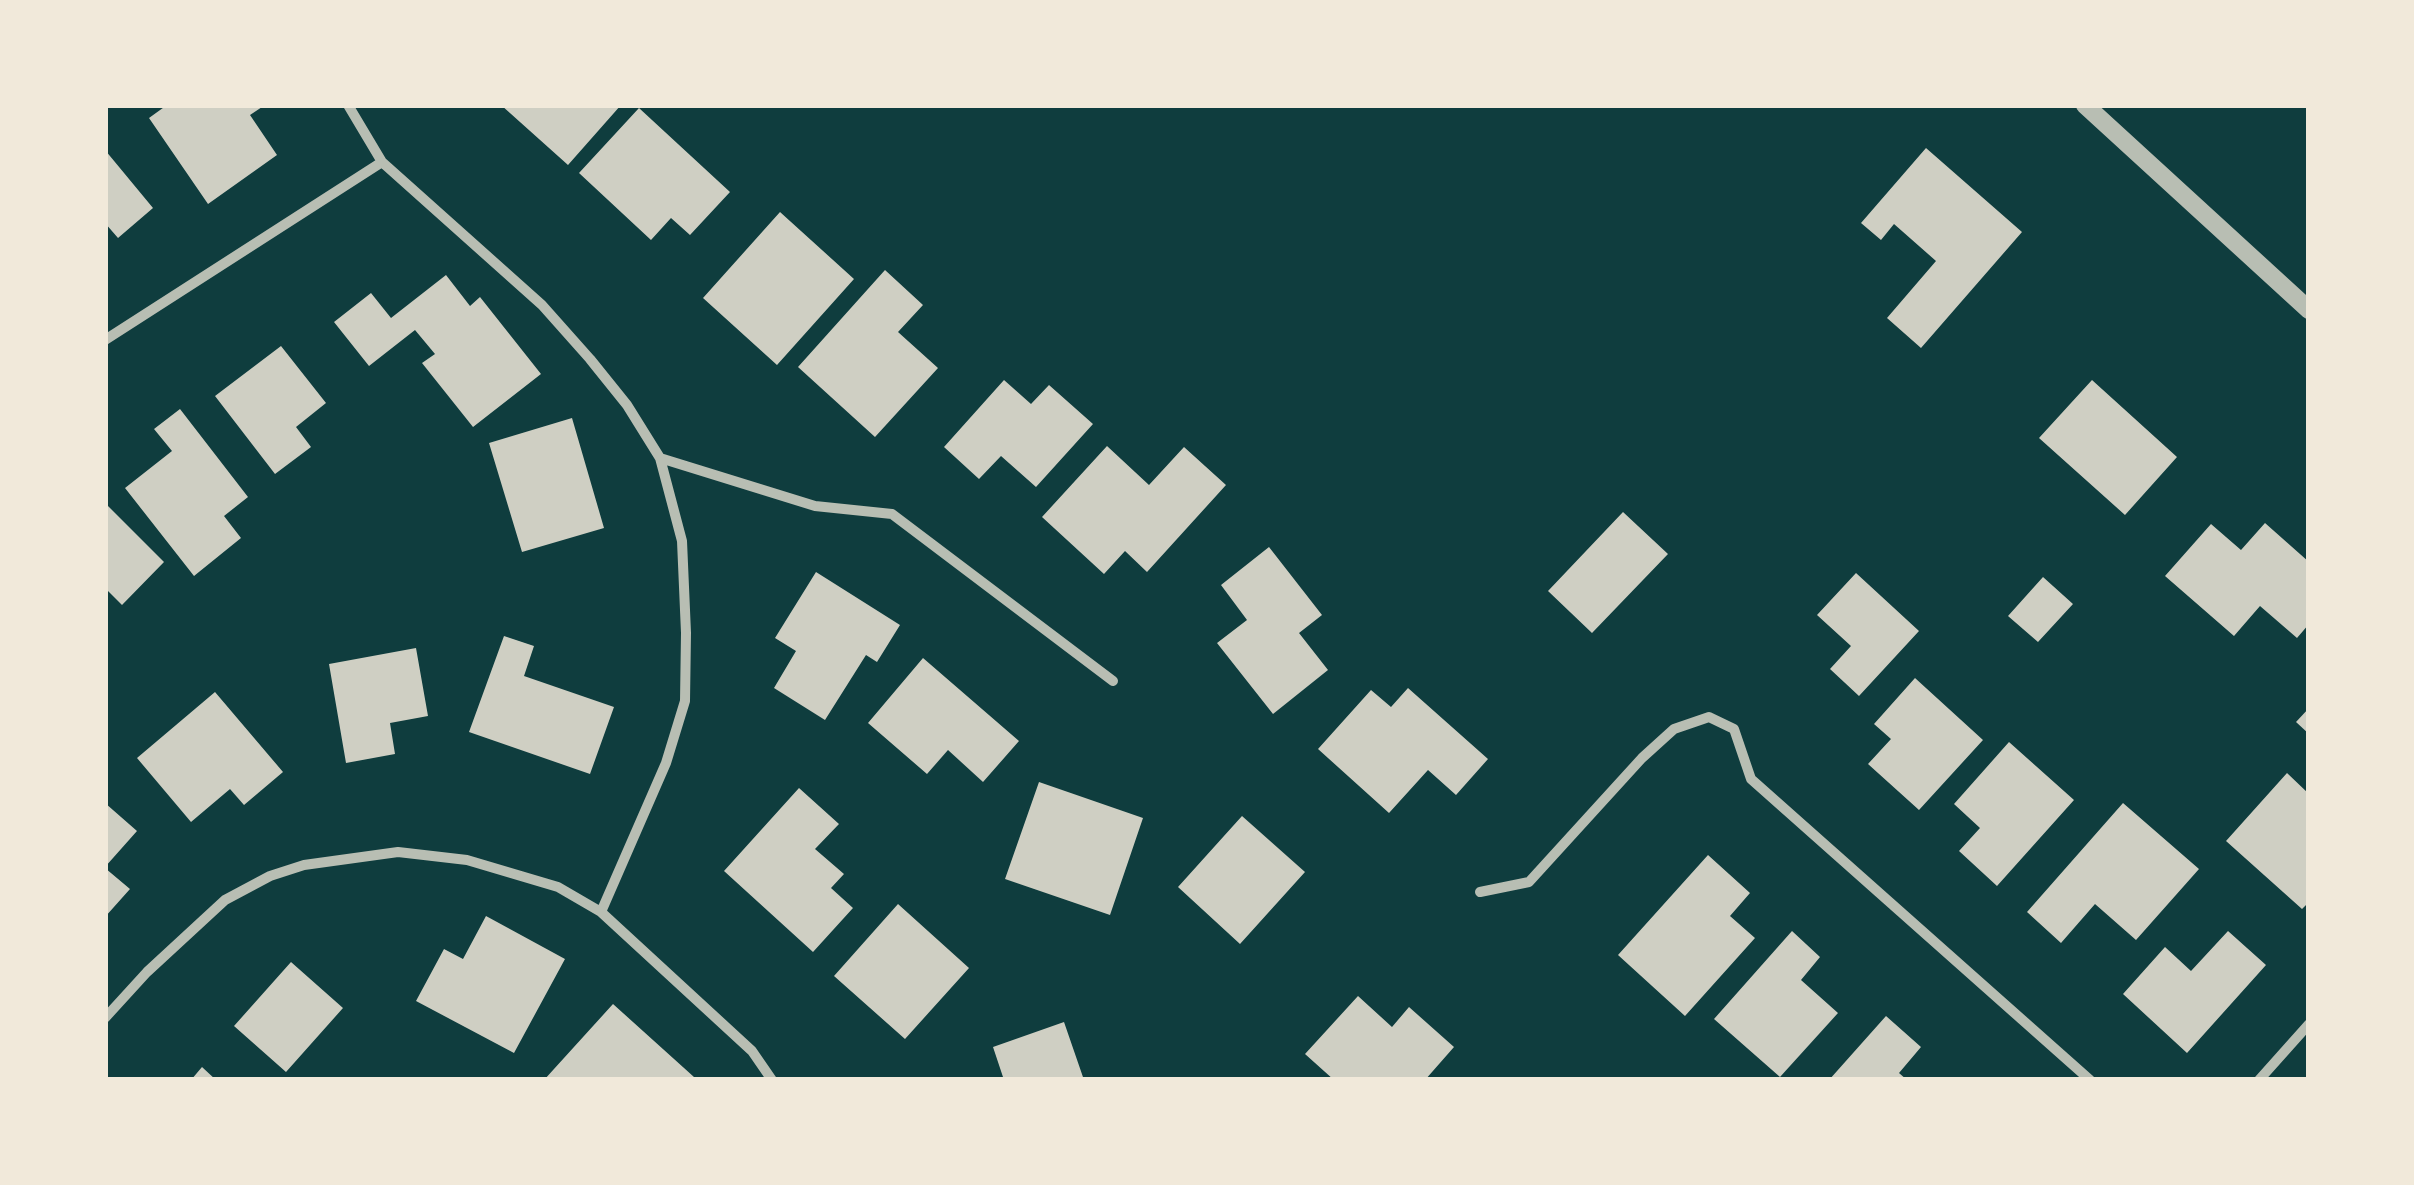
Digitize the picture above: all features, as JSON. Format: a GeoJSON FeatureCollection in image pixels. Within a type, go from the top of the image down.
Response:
{"type":"FeatureCollection","features":[{"type":"Feature","properties":{"kind":"street"},"geometry":{"type":"LineString","coordinates":[[348,105],[382,162],[542,306],[590,358],[660,458],[682,542],[685,701],[666,763],[601,912]]}},
{"type":"Feature","properties":{"kind":"street"},"geometry":{"type":"LineString","coordinates":[[2086,105],[2309,310]]}},
{"type":"Feature","properties":{"kind":"street"},"geometry":{"type":"LineString","coordinates":[[105,340],[382,162]]}},
{"type":"Feature","properties":{"kind":"street"},"geometry":{"type":"LineString","coordinates":[[660,458],[816,506],[892,514],[1113,680]]}},
{"type":"Feature","properties":{"kind":"street"},"geometry":{"type":"LineString","coordinates":[[1480,892],[1528,882],[1653,748],[1674,729],[1709,717],[1734,729],[1751,779],[2090,1080]]}},
{"type":"Feature","properties":{"kind":"street"},"geometry":{"type":"LineString","coordinates":[[105,1018],[147,972],[224,900],[270,876],[304,865],[398,852],[467,860],[558,887],[601,912],[752,1052],[772,1080]]}},
{"type":"Feature","properties":{"kind":"street"},"geometry":{"type":"LineString","coordinates":[[2259,1080],[2309,1024]]}},
{"type":"Feature","properties":{"kind":"building"},"geometry":{"type":"Polygon","coordinates":[[[167,105],[265,105],[250,115],[277,155],[208,204],[149,118],[167,105]]]}},
{"type":"Feature","properties":{"kind":"building"},"geometry":{"type":"Polygon","coordinates":[[[501,105],[621,105],[568,165],[501,105]]]}},
{"type":"Feature","properties":{"kind":"building"},"geometry":{"type":"Polygon","coordinates":[[[639,108],[730,192],[690,235],[671,218],[651,240],[579,173],[639,108]]]}},
{"type":"Feature","properties":{"kind":"building"},"geometry":{"type":"Polygon","coordinates":[[[1926,148],[2022,232],[1921,348],[1887,318],[1936,261],[1894,224],[1881,240],[1861,223],[1926,148]]]}},
{"type":"Feature","properties":{"kind":"building"},"geometry":{"type":"Polygon","coordinates":[[[105,150],[153,208],[118,238],[105,223],[105,150]]]}},
{"type":"Feature","properties":{"kind":"building"},"geometry":{"type":"Polygon","coordinates":[[[780,212],[854,279],[777,365],[703,298],[780,212]]]}},
{"type":"Feature","properties":{"kind":"building"},"geometry":{"type":"Polygon","coordinates":[[[885,270],[923,305],[898,332],[938,368],[875,437],[798,367],[885,270]]]}},
{"type":"Feature","properties":{"kind":"building"},"geometry":{"type":"Polygon","coordinates":[[[446,275],[470,306],[480,297],[541,374],[473,427],[422,363],[435,354],[415,330],[369,366],[334,322],[371,293],[391,318],[446,275]]]}},
{"type":"Feature","properties":{"kind":"building"},"geometry":{"type":"Polygon","coordinates":[[[281,346],[326,403],[296,427],[311,447],[275,474],[215,396],[281,346]]]}},
{"type":"Feature","properties":{"kind":"building"},"geometry":{"type":"Polygon","coordinates":[[[1004,380],[1031,404],[1049,385],[1093,424],[1036,487],[1001,456],[979,479],[944,447],[1004,380]]]}},
{"type":"Feature","properties":{"kind":"building"},"geometry":{"type":"Polygon","coordinates":[[[2092,380],[2177,457],[2125,515],[2039,438],[2092,380]]]}},
{"type":"Feature","properties":{"kind":"building"},"geometry":{"type":"Polygon","coordinates":[[[180,409],[248,497],[224,516],[241,538],[194,576],[125,488],[172,451],[154,429],[180,409]]]}},
{"type":"Feature","properties":{"kind":"building"},"geometry":{"type":"Polygon","coordinates":[[[572,418],[604,528],[522,552],[489,443],[572,418]]]}},
{"type":"Feature","properties":{"kind":"building"},"geometry":{"type":"Polygon","coordinates":[[[1107,446],[1149,485],[1184,447],[1226,485],[1147,572],[1125,551],[1104,574],[1042,517],[1107,446]]]}},
{"type":"Feature","properties":{"kind":"building"},"geometry":{"type":"Polygon","coordinates":[[[105,503],[164,562],[122,605],[105,588],[105,503]]]}},
{"type":"Feature","properties":{"kind":"building"},"geometry":{"type":"Polygon","coordinates":[[[1623,512],[1668,554],[1592,633],[1548,591],[1623,512]]]}},
{"type":"Feature","properties":{"kind":"building"},"geometry":{"type":"Polygon","coordinates":[[[2265,523],[2309,562],[2309,624],[2297,638],[2260,606],[2234,636],[2165,576],[2211,524],[2241,550],[2265,523]]]}},
{"type":"Feature","properties":{"kind":"building"},"geometry":{"type":"Polygon","coordinates":[[[1269,547],[1322,615],[1299,633],[1328,670],[1273,714],[1217,643],[1247,620],[1221,585],[1269,547]]]}},
{"type":"Feature","properties":{"kind":"building"},"geometry":{"type":"Polygon","coordinates":[[[816,572],[900,625],[877,662],[866,655],[825,720],[774,688],[796,651],[775,638],[816,572]]]}},
{"type":"Feature","properties":{"kind":"building"},"geometry":{"type":"Polygon","coordinates":[[[1856,573],[1919,631],[1859,696],[1830,669],[1851,646],[1817,615],[1856,573]]]}},
{"type":"Feature","properties":{"kind":"building"},"geometry":{"type":"Polygon","coordinates":[[[2043,577],[2073,604],[2038,642],[2008,616],[2043,577]]]}},
{"type":"Feature","properties":{"kind":"building"},"geometry":{"type":"Polygon","coordinates":[[[504,636],[534,646],[524,676],[614,707],[590,774],[469,732],[504,636]]]}},
{"type":"Feature","properties":{"kind":"building"},"geometry":{"type":"Polygon","coordinates":[[[416,648],[428,716],[390,723],[395,754],[346,763],[329,664],[416,648]]]}},
{"type":"Feature","properties":{"kind":"building"},"geometry":{"type":"Polygon","coordinates":[[[923,658],[1019,741],[983,782],[948,750],[927,774],[868,723],[923,658]]]}},
{"type":"Feature","properties":{"kind":"building"},"geometry":{"type":"Polygon","coordinates":[[[1915,678],[1983,740],[1919,810],[1868,764],[1891,739],[1874,724],[1915,678]]]}},
{"type":"Feature","properties":{"kind":"building"},"geometry":{"type":"Polygon","coordinates":[[[1408,688],[1488,759],[1456,795],[1428,770],[1389,813],[1318,749],[1371,690],[1391,707],[1408,688]]]}},
{"type":"Feature","properties":{"kind":"building"},"geometry":{"type":"Polygon","coordinates":[[[215,692],[283,772],[244,805],[230,789],[191,822],[137,758],[215,692]]]}},
{"type":"Feature","properties":{"kind":"building"},"geometry":{"type":"Polygon","coordinates":[[[2309,708],[2309,734],[2296,722],[2309,708]]]}},
{"type":"Feature","properties":{"kind":"building"},"geometry":{"type":"Polygon","coordinates":[[[2009,742],[2074,800],[1997,886],[1959,851],[1980,828],[1954,804],[2009,742]]]}},
{"type":"Feature","properties":{"kind":"building"},"geometry":{"type":"Polygon","coordinates":[[[2287,773],[2309,794],[2309,902],[2302,909],[2226,841],[2287,773]]]}},
{"type":"Feature","properties":{"kind":"building"},"geometry":{"type":"Polygon","coordinates":[[[1039,782],[1143,818],[1110,915],[1005,879],[1039,782]]]}},
{"type":"Feature","properties":{"kind":"building"},"geometry":{"type":"Polygon","coordinates":[[[799,788],[839,824],[815,849],[844,874],[831,888],[853,908],[813,952],[724,871],[799,788]]]}},
{"type":"Feature","properties":{"kind":"building"},"geometry":{"type":"Polygon","coordinates":[[[105,803],[137,831],[105,867],[105,803]]]}},
{"type":"Feature","properties":{"kind":"building"},"geometry":{"type":"Polygon","coordinates":[[[2123,803],[2199,869],[2136,940],[2095,904],[2061,943],[2027,912],[2123,803]]]}},
{"type":"Feature","properties":{"kind":"building"},"geometry":{"type":"Polygon","coordinates":[[[1242,816],[1305,872],[1240,944],[1178,887],[1242,816]]]}},
{"type":"Feature","properties":{"kind":"building"},"geometry":{"type":"Polygon","coordinates":[[[1708,855],[1750,893],[1730,916],[1755,938],[1685,1016],[1618,955],[1708,855]]]}},
{"type":"Feature","properties":{"kind":"building"},"geometry":{"type":"Polygon","coordinates":[[[105,868],[130,889],[105,917],[105,868]]]}},
{"type":"Feature","properties":{"kind":"building"},"geometry":{"type":"Polygon","coordinates":[[[898,904],[969,968],[905,1039],[834,976],[898,904]]]}},
{"type":"Feature","properties":{"kind":"building"},"geometry":{"type":"Polygon","coordinates":[[[486,916],[565,959],[514,1053],[416,1001],[444,949],[463,959],[486,916]]]}},
{"type":"Feature","properties":{"kind":"building"},"geometry":{"type":"Polygon","coordinates":[[[1792,931],[1820,957],[1801,980],[1838,1013],[1780,1077],[1714,1019],[1792,931]]]}},
{"type":"Feature","properties":{"kind":"building"},"geometry":{"type":"Polygon","coordinates":[[[2228,931],[2266,965],[2187,1053],[2123,994],[2165,947],[2191,971],[2228,931]]]}},
{"type":"Feature","properties":{"kind":"building"},"geometry":{"type":"Polygon","coordinates":[[[291,962],[343,1008],[286,1072],[234,1026],[291,962]]]}},
{"type":"Feature","properties":{"kind":"building"},"geometry":{"type":"Polygon","coordinates":[[[1358,996],[1392,1027],[1409,1007],[1454,1047],[1425,1080],[1334,1080],[1305,1054],[1358,996]]]}},
{"type":"Feature","properties":{"kind":"building"},"geometry":{"type":"Polygon","coordinates":[[[613,1004],[694,1077],[544,1080],[613,1004]]]}},
{"type":"Feature","properties":{"kind":"building"},"geometry":{"type":"Polygon","coordinates":[[[1886,1016],[1921,1047],[1899,1073],[1907,1080],[1829,1080],[1886,1016]]]}},
{"type":"Feature","properties":{"kind":"building"},"geometry":{"type":"Polygon","coordinates":[[[1064,1022],[1084,1080],[1004,1080],[993,1047],[1064,1022]]]}},
{"type":"Feature","properties":{"kind":"building"},"geometry":{"type":"Polygon","coordinates":[[[202,1067],[216,1080],[191,1080],[202,1067]]]}}]}
